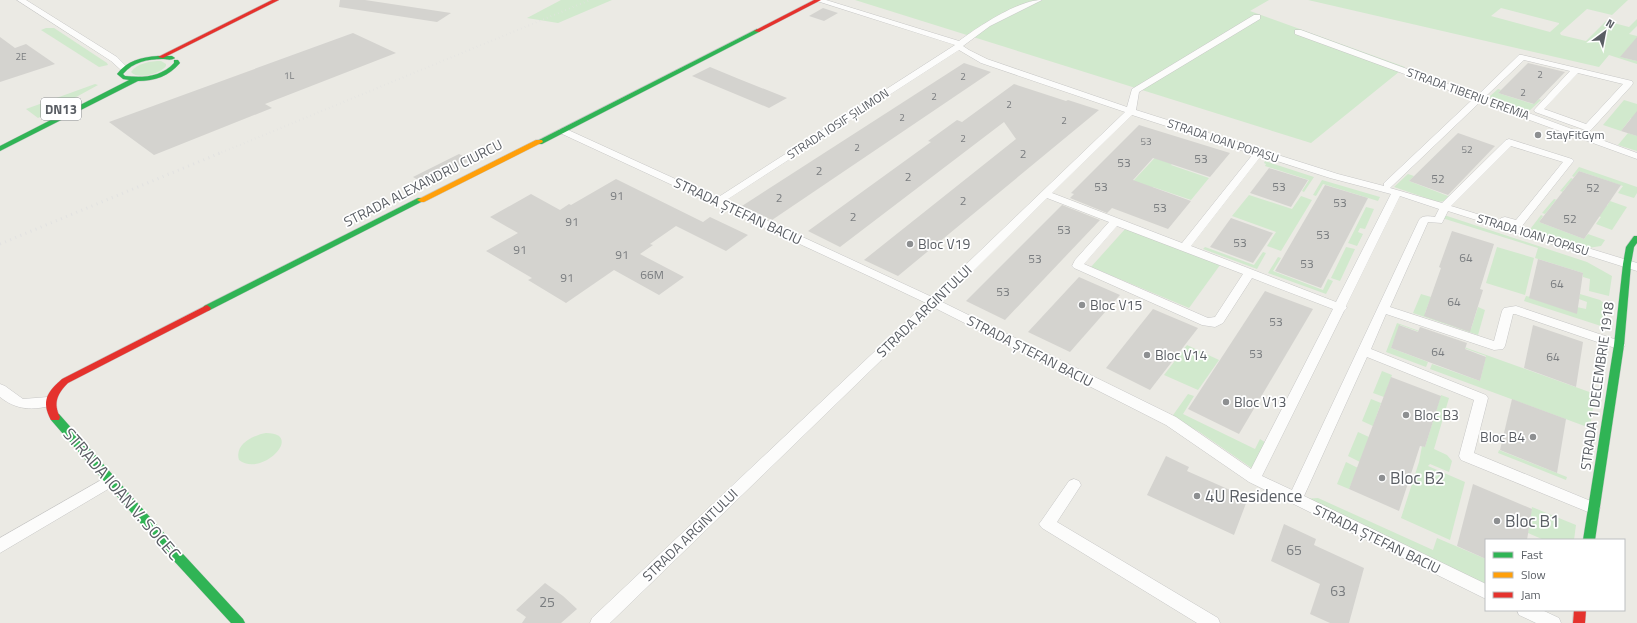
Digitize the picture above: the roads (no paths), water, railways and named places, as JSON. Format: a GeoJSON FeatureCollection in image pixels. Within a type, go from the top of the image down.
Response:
{"type":"FeatureCollection","features":[{"type":"Feature","properties":{"kind":"street"},"geometry":{"type":"LineString","coordinates":[[20,0],[114,59],[123,72]]}},
{"type":"Feature","properties":{"kind":"street"},"geometry":{"type":"LineString","coordinates":[[161,57],[276,0]]}},
{"type":"Feature","properties":{"kind":"street","name":"DN13"},"geometry":{"type":"LineString","coordinates":[[123,72],[128,79],[154,77],[165,73],[174,68],[177,63],[176,61],[198,46],[287,0]]}},
{"type":"Feature","properties":{"kind":"street","name":"STRADA IOAN POPASU"},"geometry":{"type":"LineString","coordinates":[[818,0],[960,45],[966,52],[1042,82],[1342,178],[1393,189],[1447,205],[1632,266]]}},
{"type":"Feature","properties":{"kind":"street","name":"STRADA ALEXANDRU CIURCU"},"geometry":{"type":"LineString","coordinates":[[48,402],[62,382],[70,377],[509,156],[563,131],[818,0]]}},
{"type":"Feature","properties":{"kind":"street","name":"STRADA IOSIF ȘILIMON"},"geometry":{"type":"LineString","coordinates":[[717,202],[960,45],[987,24],[1038,0]]}},
{"type":"Feature","properties":{"kind":"street"},"geometry":{"type":"LineString","coordinates":[[1131,111],[1136,92],[1257,17]]}},
{"type":"Feature","properties":{"kind":"street","name":"STRADA TIBERIU EREMIA"},"geometry":{"type":"LineString","coordinates":[[1298,32],[1637,156]]}},
{"type":"Feature","properties":{"kind":"street","name":"DN13"},"geometry":{"type":"LineString","coordinates":[[0,140],[95,92],[139,61],[161,57],[176,61]]}},
{"type":"Feature","properties":{"kind":"street"},"geometry":{"type":"LineString","coordinates":[[1254,478],[1341,308],[1393,189],[1479,98],[1522,57],[1576,70],[1629,83],[1588,128],[1538,110],[1576,70]]}},
{"type":"Feature","properties":{"kind":"street"},"geometry":{"type":"LineString","coordinates":[[114,59],[139,61]]}},
{"type":"Feature","properties":{"kind":"street","name":"DN13"},"geometry":{"type":"LineString","coordinates":[[0,149],[137,79]]}},
{"type":"Feature","properties":{"kind":"street","name":"STRADA ARGINTULUI"},"geometry":{"type":"LineString","coordinates":[[598,623],[933,303],[1131,111]]}},
{"type":"Feature","properties":{"kind":"street"},"geometry":{"type":"LineString","coordinates":[[1556,126],[1564,119]]}},
{"type":"Feature","properties":{"kind":"street","name":"STRADA ȘTEFAN BACIU"},"geometry":{"type":"LineString","coordinates":[[563,131],[875,274],[1171,421],[1254,478],[1485,592]]}},
{"type":"Feature","properties":{"kind":"street"},"geometry":{"type":"LineString","coordinates":[[1295,499],[1424,220],[1427,219],[1438,221],[1447,205],[1509,142],[1569,161],[1518,224],[1447,205]]}},
{"type":"Feature","properties":{"kind":"street"},"geometry":{"type":"LineString","coordinates":[[1184,248],[1260,152]]}},
{"type":"Feature","properties":{"kind":"street"},"geometry":{"type":"LineString","coordinates":[[1045,194],[1341,308]]}},
{"type":"Feature","properties":{"kind":"street"},"geometry":{"type":"LineString","coordinates":[[1115,222],[1079,262],[1078,266],[1206,322],[1215,323],[1219,320],[1250,273]]}},
{"type":"Feature","properties":{"kind":"street","name":"STRADA 1 DECEMBRIE 1918"},"geometry":{"type":"LineString","coordinates":[[1589,539],[1632,266],[1630,247],[1637,238]]}},
{"type":"Feature","properties":{"kind":"street"},"geometry":{"type":"LineString","coordinates":[[1383,309],[1494,346],[1499,346],[1508,311],[1510,310],[1516,310],[1619,345]]}},
{"type":"Feature","properties":{"kind":"street"},"geometry":{"type":"LineString","coordinates":[[1364,351],[1481,398],[1466,456],[1593,508]]}},
{"type":"Feature","properties":{"kind":"street"},"geometry":{"type":"LineString","coordinates":[[0,389],[12,401],[27,405],[48,402]]}},
{"type":"Feature","properties":{"kind":"street","name":"STRADA IOAN V. SOCEC"},"geometry":{"type":"LineString","coordinates":[[48,402],[50,410],[56,419],[238,623]]}},
{"type":"Feature","properties":{"kind":"street"},"geometry":{"type":"LineString","coordinates":[[0,546],[110,481]]}},
{"type":"Feature","properties":{"kind":"street"},"geometry":{"type":"LineString","coordinates":[[1074,485],[1047,524],[1212,623]]}},
{"type":"Feature","properties":{"kind":"street"},"geometry":{"type":"LineString","coordinates":[[1526,611],[1552,623]]}},
{"type":"Feature","properties":{"kind":"street"},"geometry":{"type":"LineString","coordinates":[[1579,623],[1580,611]]}},
{"type":"Feature","properties":{"kind":"railway"},"geometry":{"type":"LineString","coordinates":[[218,154],[590,0]]}},
{"type":"Feature","properties":{"kind":"railway"},"geometry":{"type":"LineString","coordinates":[[0,244],[220,153]]}},
{"type":"Feature","properties":{"kind":"place","name":"StayFitGym"},"geometry":{"type":"Point","coordinates":[1538,135]}},
{"type":"Feature","properties":{"kind":"place","name":"Bloc V19"},"geometry":{"type":"Point","coordinates":[910,244]}},
{"type":"Feature","properties":{"kind":"place","name":"Bloc V15"},"geometry":{"type":"Point","coordinates":[1082,305]}},
{"type":"Feature","properties":{"kind":"place","name":"Bloc V14"},"geometry":{"type":"Point","coordinates":[1147,355]}},
{"type":"Feature","properties":{"kind":"place","name":"Bloc V13"},"geometry":{"type":"Point","coordinates":[1226,402]}},
{"type":"Feature","properties":{"kind":"place","name":"Bloc B3"},"geometry":{"type":"Point","coordinates":[1406,415]}},
{"type":"Feature","properties":{"kind":"place","name":"Bloc B4"},"geometry":{"type":"Point","coordinates":[1533,437]}},
{"type":"Feature","properties":{"kind":"place","name":"Bloc B2"},"geometry":{"type":"Point","coordinates":[1382,478]}},
{"type":"Feature","properties":{"kind":"place","name":"4U Residence"},"geometry":{"type":"Point","coordinates":[1197,496]}},
{"type":"Feature","properties":{"kind":"place","name":"Bloc B1"},"geometry":{"type":"Point","coordinates":[1497,521]}}]}
